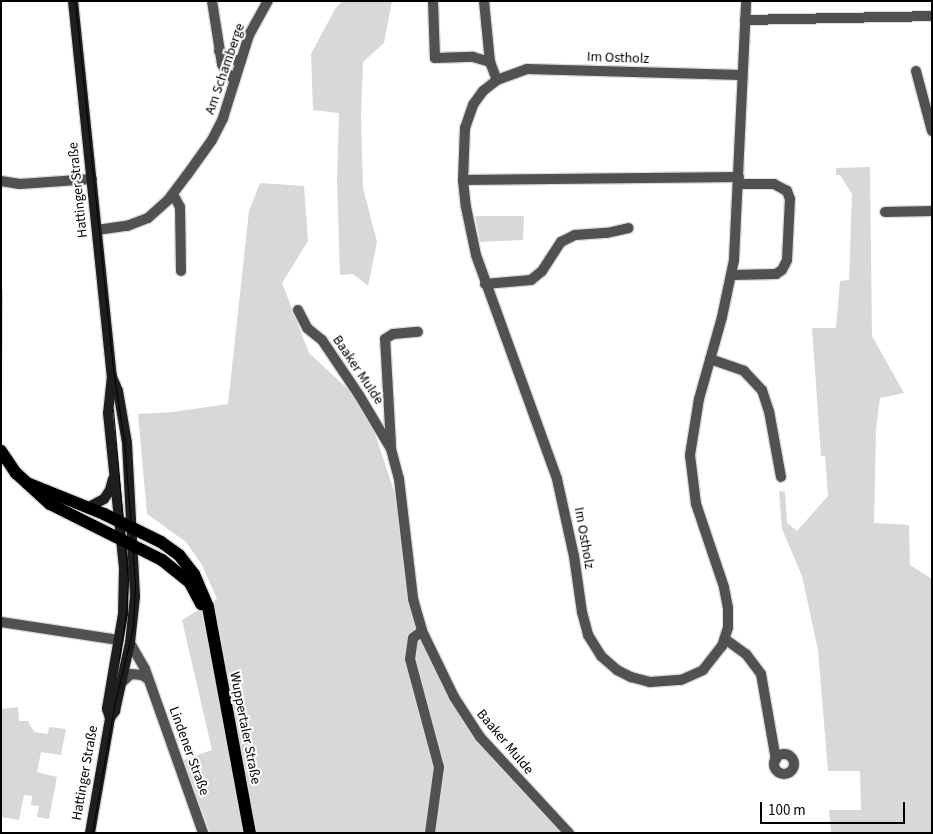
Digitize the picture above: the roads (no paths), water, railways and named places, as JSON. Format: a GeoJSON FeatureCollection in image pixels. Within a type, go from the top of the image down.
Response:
{"type":"FeatureCollection","features":[{"type":"Feature","properties":{"kind":"main road","name":"Hattinger Straße"},"geometry":{"type":"LineString","coordinates":[[73,1],[112,376],[108,413],[125,591],[107,709],[110,718]]}},
{"type":"Feature","properties":{"kind":"main road","name":"Hattinger Straße"},"geometry":{"type":"LineString","coordinates":[[90,833],[110,718],[115,711],[130,643],[135,596],[133,528],[127,443],[118,391],[112,376]]}},
{"type":"Feature","properties":{"kind":"main road"},"geometry":{"type":"LineString","coordinates":[[1,451],[12,467],[50,504],[133,545]]}},
{"type":"Feature","properties":{"kind":"main road","name":"Hattinger Straße"},"geometry":{"type":"LineString","coordinates":[[88,507],[104,499],[110,490],[114,473]]}},
{"type":"Feature","properties":{"kind":"main road"},"geometry":{"type":"LineString","coordinates":[[27,483],[88,507],[133,528]]}},
{"type":"Feature","properties":{"kind":"main road","name":"Wuppertaler Straße"},"geometry":{"type":"LineString","coordinates":[[133,528],[161,542],[179,555],[194,574],[204,595],[250,833]]}},
{"type":"Feature","properties":{"kind":"main road","name":"Wuppertaler Straße"},"geometry":{"type":"LineString","coordinates":[[133,545],[174,568],[190,583],[210,630]]}},
{"type":"Feature","properties":{"kind":"main road"},"geometry":{"type":"LineString","coordinates":[[119,640],[130,643]]}},
{"type":"Feature","properties":{"kind":"street"},"geometry":{"type":"LineString","coordinates":[[212,1],[219,51],[226,72],[235,80]]}},
{"type":"Feature","properties":{"kind":"street","name":"Am Schamberge"},"geometry":{"type":"LineString","coordinates":[[97,230],[140,222],[156,213],[173,194],[218,129],[249,35],[268,1]]}},
{"type":"Feature","properties":{"kind":"street"},"geometry":{"type":"LineString","coordinates":[[433,1],[435,58],[473,57],[490,62]]}},
{"type":"Feature","properties":{"kind":"street"},"geometry":{"type":"LineString","coordinates":[[484,1],[490,62],[497,80]]}},
{"type":"Feature","properties":{"kind":"street","name":"Im Ostholz"},"geometry":{"type":"LineString","coordinates":[[741,75],[540,69],[518,71],[497,80],[480,95],[467,119],[463,150],[463,180],[469,227],[485,284],[557,479],[574,556],[582,612],[593,643],[601,656],[617,670],[641,680],[657,682],[681,680],[697,674],[713,659],[725,639],[728,627],[727,601],[696,504],[691,471],[690,446],[694,418],[732,275],[739,181],[741,75],[746,1]]}},
{"type":"Feature","properties":{"kind":"street"},"geometry":{"type":"LineString","coordinates":[[745,20],[932,16]]}},
{"type":"Feature","properties":{"kind":"street"},"geometry":{"type":"LineString","coordinates":[[219,51],[230,59],[241,61]]}},
{"type":"Feature","properties":{"kind":"street"},"geometry":{"type":"LineString","coordinates":[[916,71],[932,132]]}},
{"type":"Feature","properties":{"kind":"street"},"geometry":{"type":"LineString","coordinates":[[1,181],[20,184],[92,179]]}},
{"type":"Feature","properties":{"kind":"street"},"geometry":{"type":"LineString","coordinates":[[463,180],[739,181],[782,186],[787,191],[790,199],[787,260],[782,270],[776,274],[732,275]]}},
{"type":"Feature","properties":{"kind":"street"},"geometry":{"type":"LineString","coordinates":[[173,194],[180,207],[181,271]]}},
{"type":"Feature","properties":{"kind":"street"},"geometry":{"type":"LineString","coordinates":[[885,212],[932,211]]}},
{"type":"Feature","properties":{"kind":"street"},"geometry":{"type":"LineString","coordinates":[[485,284],[531,280],[542,271],[561,242],[575,235],[607,233],[628,228]]}},
{"type":"Feature","properties":{"kind":"street","name":"Baaker Mulde"},"geometry":{"type":"LineString","coordinates":[[298,310],[307,328],[322,340],[359,395],[391,450]]}},
{"type":"Feature","properties":{"kind":"street","name":"Baaker Mulde"},"geometry":{"type":"LineString","coordinates":[[418,332],[393,334],[384,339],[391,450],[399,480],[413,599],[422,631],[471,725],[498,758],[569,833]]}},
{"type":"Feature","properties":{"kind":"street"},"geometry":{"type":"LineString","coordinates":[[710,359],[741,369],[762,390],[769,411],[781,477]]}},
{"type":"Feature","properties":{"kind":"street"},"geometry":{"type":"LineString","coordinates":[[1,622],[119,640]]}},
{"type":"Feature","properties":{"kind":"street"},"geometry":{"type":"LineString","coordinates":[[422,631],[414,638],[410,659],[439,762],[430,833]]}},
{"type":"Feature","properties":{"kind":"street"},"geometry":{"type":"LineString","coordinates":[[725,639],[746,654],[762,674],[776,760]]}},
{"type":"Feature","properties":{"kind":"street","name":"Lindener Straße"},"geometry":{"type":"LineString","coordinates":[[130,643],[145,669],[203,833]]}},
{"type":"Feature","properties":{"kind":"street"},"geometry":{"type":"LineString","coordinates":[[121,683],[131,674],[142,675],[148,679]]}},
{"type":"Feature","properties":{"kind":"tram line"},"geometry":{"type":"LineString","coordinates":[[75,1],[113,370],[124,440],[135,584],[133,627],[114,707],[92,833]]}},
{"type":"Feature","properties":{"kind":"tram line"},"geometry":{"type":"LineString","coordinates":[[113,409],[128,579],[126,613],[119,658]]}}]}
